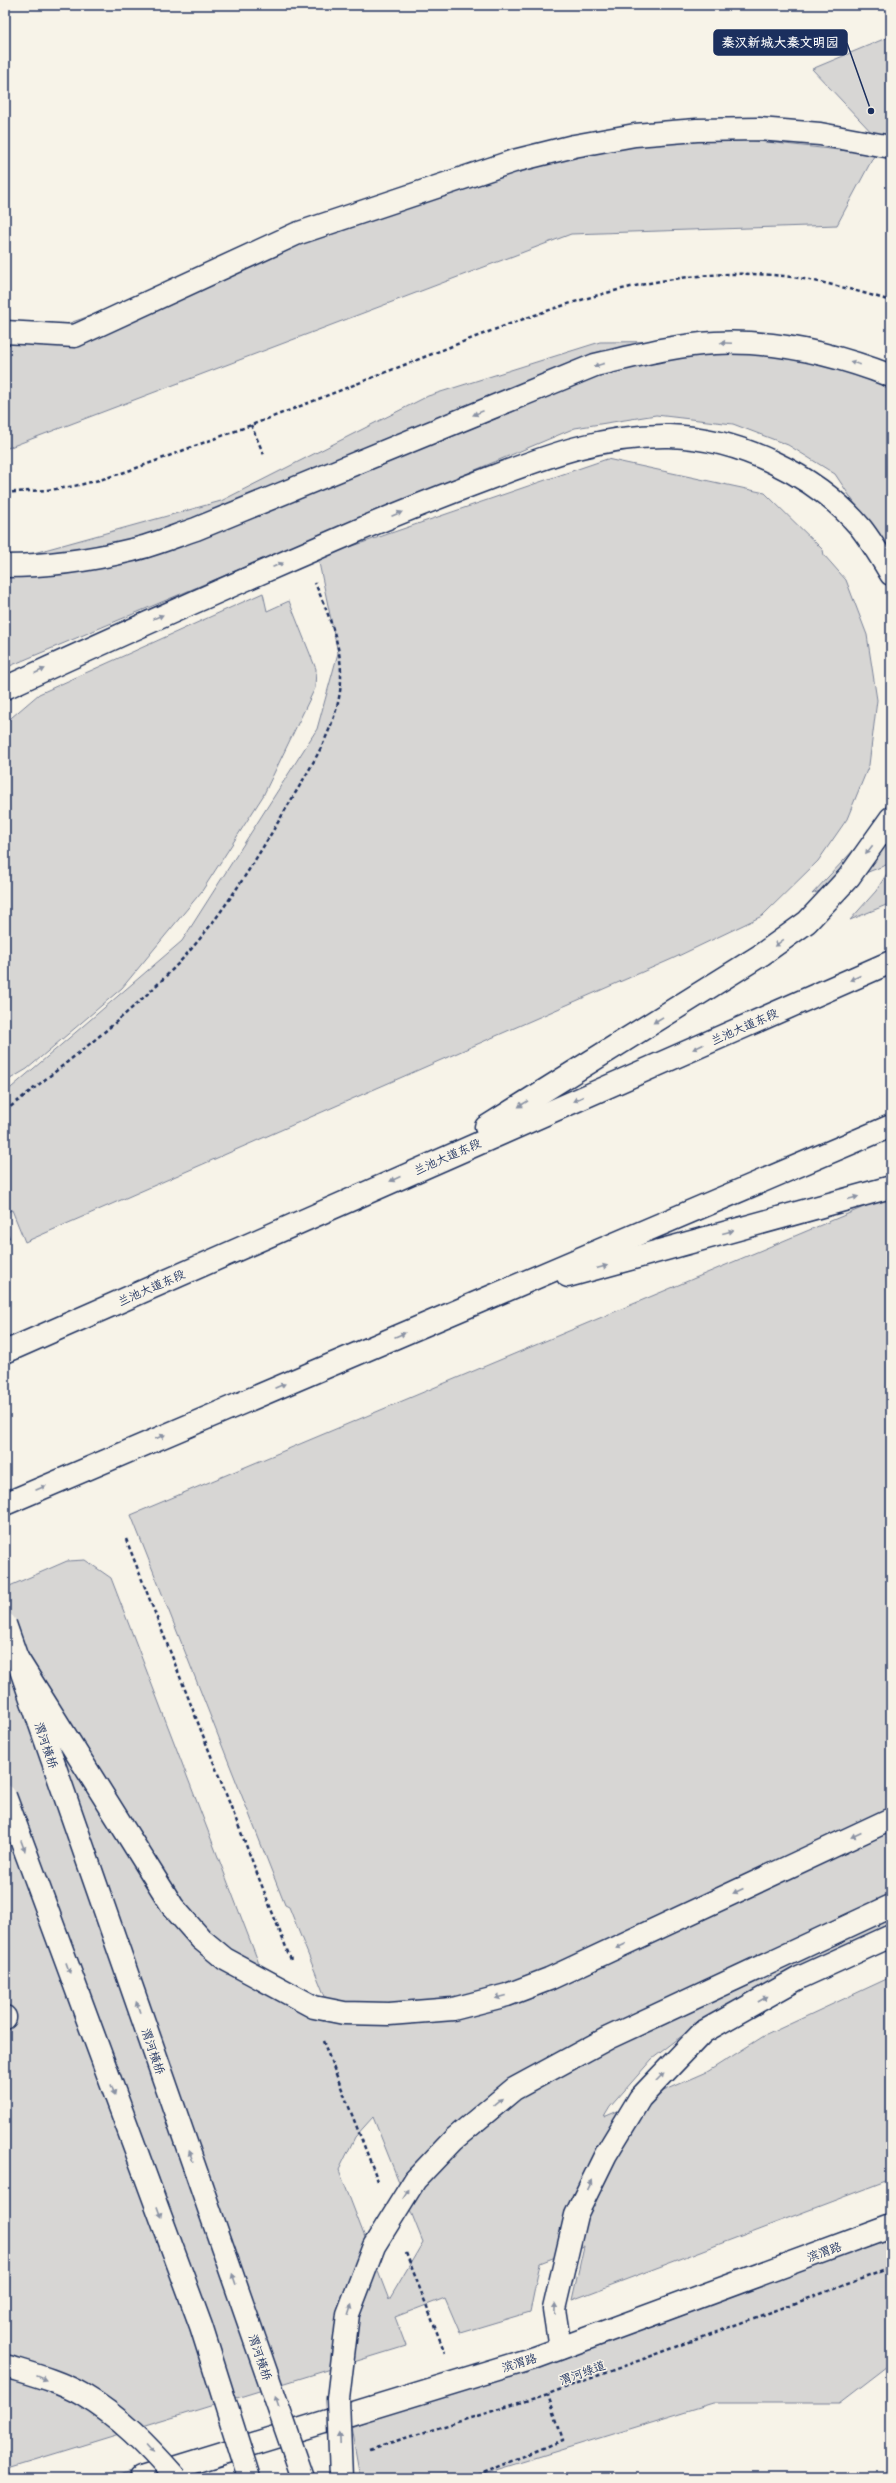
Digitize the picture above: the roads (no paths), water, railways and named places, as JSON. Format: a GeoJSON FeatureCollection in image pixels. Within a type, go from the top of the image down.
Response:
{"type":"FeatureCollection","features":[{"type":"Feature","properties":{"kind":"main road"},"geometry":{"type":"LineString","coordinates":[[5,332],[75,336],[296,234],[514,161],[574,146],[635,135],[697,130],[759,129],[820,134],[891,147]]}},
{"type":"Feature","properties":{"kind":"main road"},"geometry":{"type":"LineString","coordinates":[[5,566],[26,566],[80,560],[132,550],[196,529],[595,366],[662,349],[716,343],[778,346],[855,362],[891,376]]}},
{"type":"Feature","properties":{"kind":"main road"},"geometry":{"type":"LineString","coordinates":[[5,688],[141,624],[411,507],[528,463],[600,441],[639,436],[672,436],[704,440],[761,457],[800,477],[831,499],[862,529],[891,574]]}},
{"type":"Feature","properties":{"kind":"main road"},"geometry":{"type":"LineString","coordinates":[[421,1168],[761,955],[807,922],[849,877],[891,818]]}},
{"type":"Feature","properties":{"kind":"main road","name":"兰池大道东段"},"geometry":{"type":"LineString","coordinates":[[5,1352],[891,962]]}},
{"type":"Feature","properties":{"kind":"main road"},"geometry":{"type":"LineString","coordinates":[[5,1504],[891,1126]]}},
{"type":"Feature","properties":{"kind":"main road"},"geometry":{"type":"LineString","coordinates":[[484,1299],[891,1187]]}},
{"type":"Feature","properties":{"kind":"main road","name":"渭河横桥"},"geometry":{"type":"LineString","coordinates":[[5,1624],[303,2478]]}},
{"type":"Feature","properties":{"kind":"main road"},"geometry":{"type":"LineString","coordinates":[[15,1656],[172,1907],[201,1939],[225,1959],[314,2007],[344,2013],[389,2014],[452,2009],[507,1995],[549,1979],[891,1819]]}},
{"type":"Feature","properties":{"kind":"main road"},"geometry":{"type":"LineString","coordinates":[[5,1796],[201,2326],[249,2478]]}},
{"type":"Feature","properties":{"kind":"main road"},"geometry":{"type":"LineString","coordinates":[[341,2478],[338,2399],[348,2314],[374,2246],[414,2180],[454,2139],[514,2089],[608,2038],[891,1906]]}},
{"type":"Feature","properties":{"kind":"main road"},"geometry":{"type":"LineString","coordinates":[[560,2348],[554,2309],[576,2215],[606,2154],[640,2098],[703,2032],[799,1978],[891,1936]]}},
{"type":"Feature","properties":{"kind":"main road","name":"滨渭路"},"geometry":{"type":"LineString","coordinates":[[141,2478],[560,2348],[891,2226]]}},
{"type":"Feature","properties":{"kind":"main road"},"geometry":{"type":"LineString","coordinates":[[5,2366],[35,2375],[82,2394],[144,2441],[176,2478]]}},
{"type":"Feature","properties":{"kind":"place","name":"秦汉新城大秦文明园"},"geometry":{"type":"Point","coordinates":[871,111]}}]}
